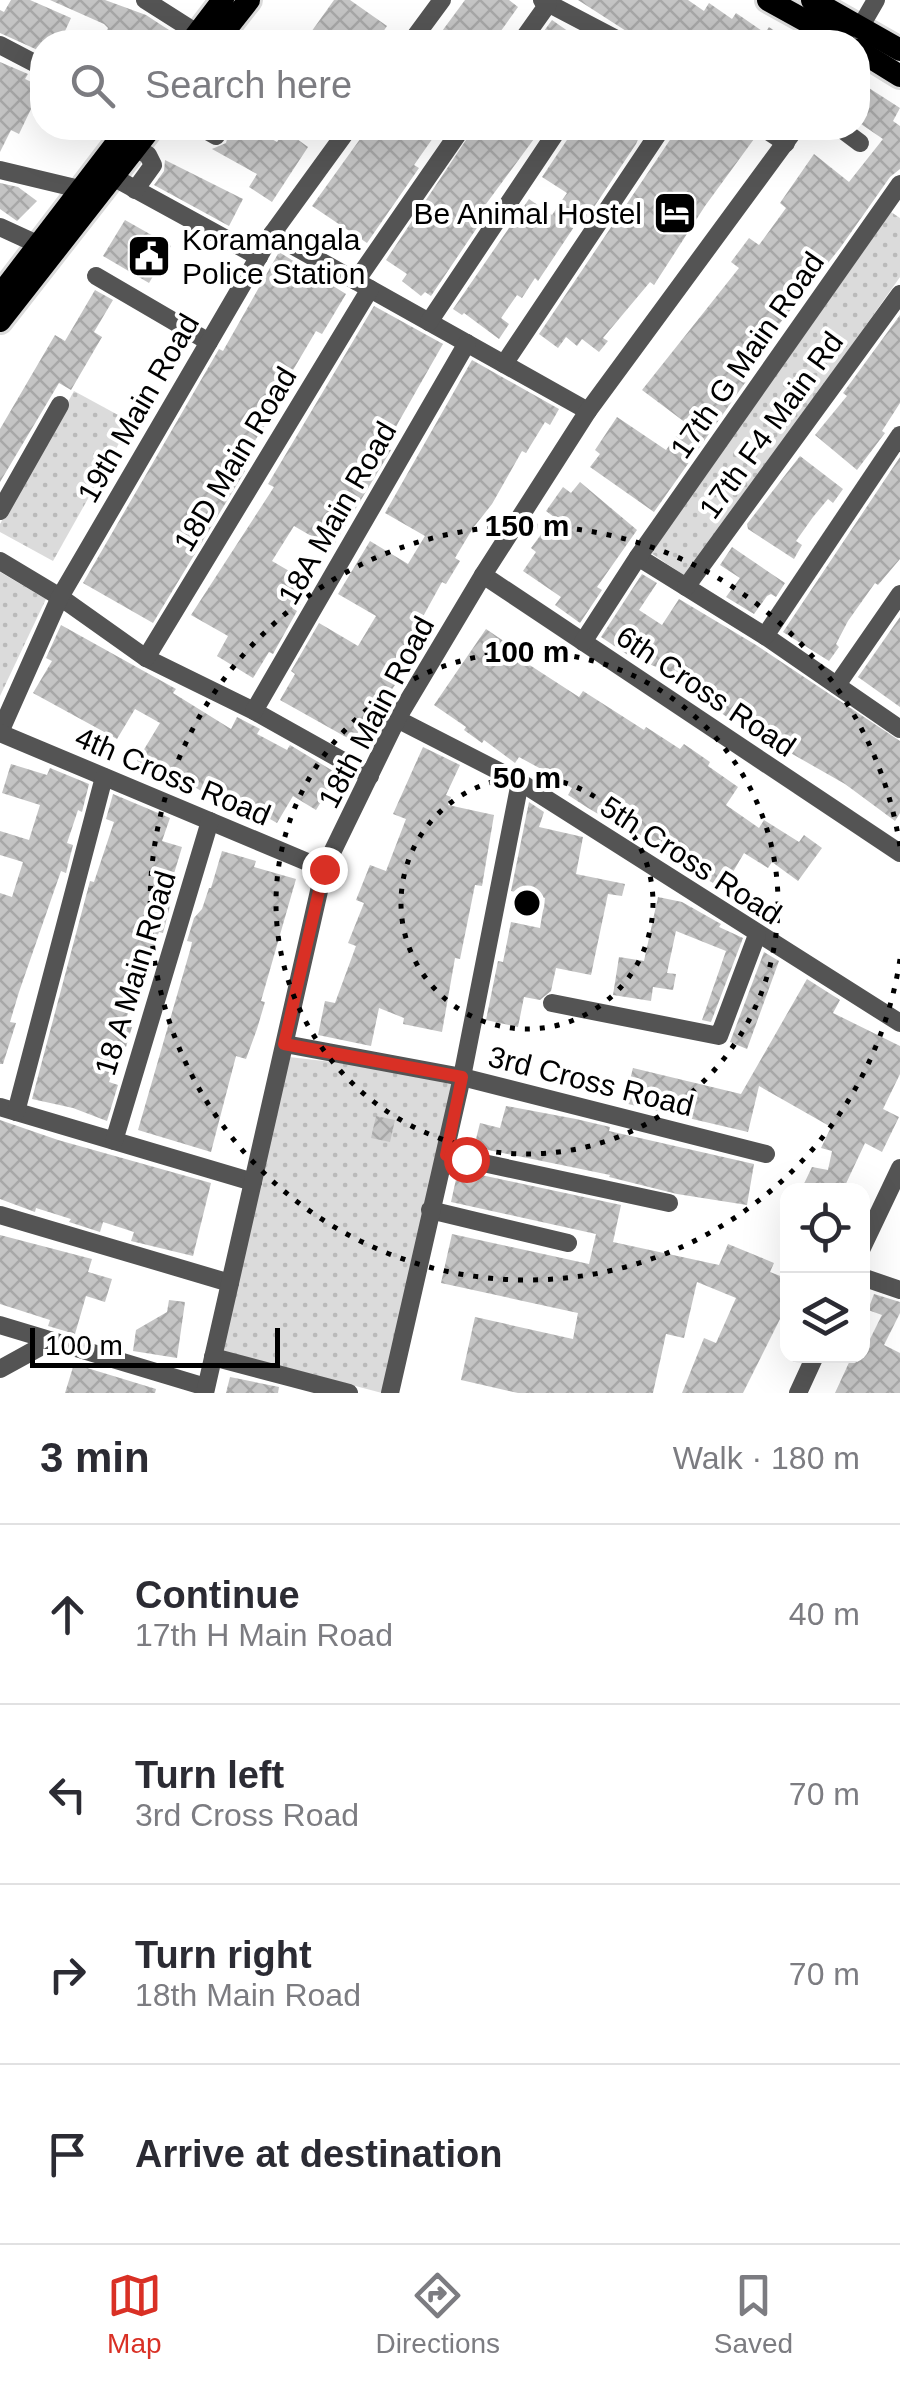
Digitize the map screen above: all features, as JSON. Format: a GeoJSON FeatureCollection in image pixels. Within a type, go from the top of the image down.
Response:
{"type":"FeatureCollection","features":[{"type":"Feature","properties":{"kind":"main road"},"geometry":{"type":"LineString","coordinates":[[209,30],[224,0]]}},
{"type":"Feature","properties":{"kind":"main road"},"geometry":{"type":"LineString","coordinates":[[215,30],[248,0]]}},
{"type":"Feature","properties":{"kind":"main road"},"geometry":{"type":"LineString","coordinates":[[768,0],[830,30]]}},
{"type":"Feature","properties":{"kind":"main road"},"geometry":{"type":"LineString","coordinates":[[812,0],[842,30]]}},
{"type":"Feature","properties":{"kind":"main road"},"geometry":{"type":"LineString","coordinates":[[870,44],[900,50]]}},
{"type":"Feature","properties":{"kind":"main road"},"geometry":{"type":"LineString","coordinates":[[870,54],[900,76]]}},
{"type":"Feature","properties":{"kind":"main road"},"geometry":{"type":"LineString","coordinates":[[0,295],[38,244],[98,187],[131,140]]}},
{"type":"Feature","properties":{"kind":"main road"},"geometry":{"type":"LineString","coordinates":[[0,321],[131,140]]}},
{"type":"Feature","properties":{"kind":"street"},"geometry":{"type":"LineString","coordinates":[[145,0],[189,30]]}},
{"type":"Feature","properties":{"kind":"street"},"geometry":{"type":"LineString","coordinates":[[420,30],[442,0]]}},
{"type":"Feature","properties":{"kind":"street"},"geometry":{"type":"LineString","coordinates":[[859,30],[876,0]]}},
{"type":"Feature","properties":{"kind":"street"},"geometry":{"type":"LineString","coordinates":[[528,30],[545,2],[597,30]]}},
{"type":"Feature","properties":{"kind":"street"},"geometry":{"type":"LineString","coordinates":[[0,45],[30,61]]}},
{"type":"Feature","properties":{"kind":"street"},"geometry":{"type":"LineString","coordinates":[[134,140],[152,165],[135,190]]}},
{"type":"Feature","properties":{"kind":"street","name":"19th Main Road"},"geometry":{"type":"LineString","coordinates":[[0,732],[60,597],[272,234],[341,140]]}},
{"type":"Feature","properties":{"kind":"street","name":"18D Main Road"},"geometry":{"type":"LineString","coordinates":[[146,658],[363,285],[454,140]]}},
{"type":"Feature","properties":{"kind":"street"},"geometry":{"type":"LineString","coordinates":[[429,322],[551,140]]}},
{"type":"Feature","properties":{"kind":"street"},"geometry":{"type":"LineString","coordinates":[[504,364],[654,140]]}},
{"type":"Feature","properties":{"kind":"street","name":"18th Main Road"},"geometry":{"type":"LineString","coordinates":[[206,1390],[324,869],[398,719],[483,575],[588,411],[787,140]]}},
{"type":"Feature","properties":{"kind":"street"},"geometry":{"type":"LineString","coordinates":[[856,140],[860,143]]}},
{"type":"Feature","properties":{"kind":"street"},"geometry":{"type":"LineString","coordinates":[[0,170],[135,190],[259,257]]}},
{"type":"Feature","properties":{"kind":"street","name":"17th G Main Road"},"geometry":{"type":"LineString","coordinates":[[583,642],[638,557],[894,207],[900,184]]}},
{"type":"Feature","properties":{"kind":"street"},"geometry":{"type":"LineString","coordinates":[[0,227],[38,244]]}},
{"type":"Feature","properties":{"kind":"street"},"geometry":{"type":"LineString","coordinates":[[272,234],[588,411]]}},
{"type":"Feature","properties":{"kind":"street"},"geometry":{"type":"LineString","coordinates":[[96,276],[209,342]]}},
{"type":"Feature","properties":{"kind":"street","name":"17th F4 Main Rd"},"geometry":{"type":"LineString","coordinates":[[686,587],[900,294]]}},
{"type":"Feature","properties":{"kind":"street","name":"18A Main Road"},"geometry":{"type":"LineString","coordinates":[[254,711],[467,343]]}},
{"type":"Feature","properties":{"kind":"street"},"geometry":{"type":"LineString","coordinates":[[0,510],[60,405]]}},
{"type":"Feature","properties":{"kind":"street"},"geometry":{"type":"LineString","coordinates":[[765,636],[900,435]]}},
{"type":"Feature","properties":{"kind":"street"},"geometry":{"type":"LineString","coordinates":[[638,557],[765,636],[900,729]]}},
{"type":"Feature","properties":{"kind":"street"},"geometry":{"type":"LineString","coordinates":[[0,560],[146,658],[254,711],[370,776]]}},
{"type":"Feature","properties":{"kind":"street","name":"6th Cross Road"},"geometry":{"type":"LineString","coordinates":[[483,575],[900,852]]}},
{"type":"Feature","properties":{"kind":"street"},"geometry":{"type":"LineString","coordinates":[[837,685],[900,594]]}},
{"type":"Feature","properties":{"kind":"street","name":"5th Cross Road"},"geometry":{"type":"LineString","coordinates":[[398,719],[520,782],[900,1024]]}},
{"type":"Feature","properties":{"kind":"street","name":"4th Cross Road"},"geometry":{"type":"LineString","coordinates":[[0,732],[324,869]]}},
{"type":"Feature","properties":{"kind":"street"},"geometry":{"type":"LineString","coordinates":[[104,776],[8,1110],[253,1182]]}},
{"type":"Feature","properties":{"kind":"street"},"geometry":{"type":"LineString","coordinates":[[390,1393],[446,1155],[520,782]]}},
{"type":"Feature","properties":{"kind":"street","name":"18 A Main Road"},"geometry":{"type":"LineString","coordinates":[[114,1141],[210,821]]}},
{"type":"Feature","properties":{"kind":"street"},"geometry":{"type":"LineString","coordinates":[[552,1003],[719,1036],[757,935]]}},
{"type":"Feature","properties":{"kind":"street","name":"3rd Cross Road"},"geometry":{"type":"LineString","coordinates":[[284,1044],[462,1077],[766,1154]]}},
{"type":"Feature","properties":{"kind":"street"},"geometry":{"type":"LineString","coordinates":[[446,1155],[669,1203]]}},
{"type":"Feature","properties":{"kind":"street"},"geometry":{"type":"LineString","coordinates":[[870,1231],[900,1168]]}},
{"type":"Feature","properties":{"kind":"street"},"geometry":{"type":"LineString","coordinates":[[430,1210],[568,1243]]}},
{"type":"Feature","properties":{"kind":"street"},"geometry":{"type":"LineString","coordinates":[[0,1216],[230,1283]]}},
{"type":"Feature","properties":{"kind":"street"},"geometry":{"type":"LineString","coordinates":[[870,1280],[900,1290]]}},
{"type":"Feature","properties":{"kind":"street"},"geometry":{"type":"LineString","coordinates":[[0,1325],[206,1390]]}},
{"type":"Feature","properties":{"kind":"street"},"geometry":{"type":"LineString","coordinates":[[0,1369],[51,1341]]}},
{"type":"Feature","properties":{"kind":"street"},"geometry":{"type":"LineString","coordinates":[[213,1357],[350,1393]]}},
{"type":"Feature","properties":{"kind":"street"},"geometry":{"type":"LineString","coordinates":[[798,1393],[812,1363]]}},
{"type":"Feature","properties":{"kind":"shaded area"},"geometry":{"type":"Polygon","coordinates":[[[891,212],[900,218],[900,277],[688,578],[651,553],[891,212]]]}},
{"type":"Feature","properties":{"kind":"shaded area"},"geometry":{"type":"Polygon","coordinates":[[[74,391],[131,422],[53,561],[0,532],[0,524],[74,391]]]}},
{"type":"Feature","properties":{"kind":"shaded area"},"geometry":{"type":"Polygon","coordinates":[[[0,572],[46,599],[0,696],[0,572]]]}},
{"type":"Feature","properties":{"kind":"shaded area"},"geometry":{"type":"Polygon","coordinates":[[[289,1057],[462,1077],[382,1393],[219,1350],[289,1057]]]}},
{"type":"Feature","properties":{"kind":"building"},"geometry":{"type":"Polygon","coordinates":[[[11,0],[30,0],[71,18],[66,30],[30,30],[30,47],[0,33],[0,10],[4,12],[11,0]]]}},
{"type":"Feature","properties":{"kind":"building"},"geometry":{"type":"Polygon","coordinates":[[[50,0],[105,0],[146,15],[169,30],[107,30],[104,24],[50,0]]]}},
{"type":"Feature","properties":{"kind":"building"},"geometry":{"type":"Polygon","coordinates":[[[334,0],[350,0],[387,26],[384,30],[313,30],[334,0]]]}},
{"type":"Feature","properties":{"kind":"building"},"geometry":{"type":"Polygon","coordinates":[[[465,0],[509,0],[518,7],[502,30],[443,30],[465,0]]]}},
{"type":"Feature","properties":{"kind":"building"},"geometry":{"type":"Polygon","coordinates":[[[578,0],[688,0],[704,11],[709,3],[732,19],[736,13],[761,30],[625,30],[578,0]]]}},
{"type":"Feature","properties":{"kind":"building"},"geometry":{"type":"Polygon","coordinates":[[[552,20],[566,30],[545,30],[552,20]]]}},
{"type":"Feature","properties":{"kind":"building"},"geometry":{"type":"Polygon","coordinates":[[[0,62],[28,74],[25,79],[30,81],[30,111],[19,134],[11,130],[0,152],[0,62]]]}},
{"type":"Feature","properties":{"kind":"building"},"geometry":{"type":"Polygon","coordinates":[[[870,89],[900,108],[893,121],[900,126],[900,169],[756,353],[741,376],[747,380],[654,512],[590,467],[600,454],[595,450],[617,417],[666,450],[686,423],[642,390],[739,268],[731,262],[749,238],[759,245],[786,208],[780,203],[814,154],[849,182],[883,139],[870,130],[870,89]]]}},
{"type":"Feature","properties":{"kind":"building"},"geometry":{"type":"Polygon","coordinates":[[[298,140],[308,147],[272,202],[249,187],[257,174],[212,149],[226,143],[298,140]]]}},
{"type":"Feature","properties":{"kind":"building"},"geometry":{"type":"Polygon","coordinates":[[[359,140],[432,140],[414,165],[419,168],[367,243],[312,206],[359,140]]]}},
{"type":"Feature","properties":{"kind":"building"},"geometry":{"type":"Polygon","coordinates":[[[466,140],[533,140],[486,204],[491,207],[431,296],[425,292],[421,296],[402,281],[407,274],[386,260],[466,140]]]}},
{"type":"Feature","properties":{"kind":"building"},"geometry":{"type":"Polygon","coordinates":[[[567,140],[638,140],[584,222],[576,224],[538,281],[535,278],[522,298],[517,295],[501,318],[509,324],[499,339],[453,309],[529,199],[552,215],[567,193],[542,177],[567,140]]]}},
{"type":"Feature","properties":{"kind":"building"},"geometry":{"type":"Polygon","coordinates":[[[670,140],[753,140],[654,285],[650,282],[603,338],[608,341],[599,352],[582,339],[577,346],[566,337],[558,348],[539,334],[670,140]]]}},
{"type":"Feature","properties":{"kind":"building"},"geometry":{"type":"Polygon","coordinates":[[[165,160],[243,199],[229,226],[154,185],[164,171],[165,160]]]}},
{"type":"Feature","properties":{"kind":"building"},"geometry":{"type":"Polygon","coordinates":[[[0,183],[18,187],[37,201],[17,221],[0,209],[0,183]]]}},
{"type":"Feature","properties":{"kind":"building"},"geometry":{"type":"Polygon","coordinates":[[[125,220],[171,246],[149,283],[103,256],[125,220]]]}},
{"type":"Feature","properties":{"kind":"building"},"geometry":{"type":"Polygon","coordinates":[[[279,252],[346,294],[322,334],[316,331],[283,387],[288,390],[240,468],[245,471],[153,623],[83,583],[279,252]]]}},
{"type":"Feature","properties":{"kind":"building"},"geometry":{"type":"Polygon","coordinates":[[[95,290],[113,300],[94,332],[102,337],[71,390],[59,383],[0,482],[0,429],[55,335],[65,341],[95,290]]]}},
{"type":"Feature","properties":{"kind":"building"},"geometry":{"type":"Polygon","coordinates":[[[374,306],[443,344],[398,423],[386,448],[391,450],[332,548],[294,526],[272,561],[308,582],[292,608],[297,611],[273,654],[269,652],[253,678],[217,656],[228,636],[191,615],[274,487],[268,484],[374,306]]]}},
{"type":"Feature","properties":{"kind":"building"},"geometry":{"type":"Polygon","coordinates":[[[900,315],[900,403],[882,431],[885,433],[857,470],[815,435],[847,396],[843,393],[900,315]]]}},
{"type":"Feature","properties":{"kind":"building"},"geometry":{"type":"Polygon","coordinates":[[[472,360],[559,409],[550,425],[545,422],[526,453],[522,451],[492,504],[473,528],[455,558],[460,561],[446,584],[442,582],[410,640],[422,647],[373,716],[369,714],[353,741],[280,700],[295,674],[291,671],[319,623],[358,646],[376,616],[338,594],[370,541],[408,564],[425,536],[385,513],[472,360]]]}},
{"type":"Feature","properties":{"kind":"building"},"geometry":{"type":"Polygon","coordinates":[[[800,456],[843,489],[833,503],[828,499],[796,541],[802,545],[794,559],[748,529],[747,524],[800,456]]]}},
{"type":"Feature","properties":{"kind":"building"},"geometry":{"type":"Polygon","coordinates":[[[900,457],[900,559],[878,585],[875,583],[848,621],[836,644],[839,647],[829,661],[783,632],[900,457]]]}},
{"type":"Feature","properties":{"kind":"building"},"geometry":{"type":"Polygon","coordinates":[[[580,482],[637,530],[597,587],[602,590],[580,623],[555,605],[561,597],[523,571],[536,552],[531,548],[554,517],[546,511],[563,487],[571,493],[580,482]]]}},
{"type":"Feature","properties":{"kind":"building"},"geometry":{"type":"Polygon","coordinates":[[[732,547],[785,583],[776,597],[767,596],[754,614],[726,597],[740,578],[720,565],[732,547]]]}},
{"type":"Feature","properties":{"kind":"building"},"geometry":{"type":"Polygon","coordinates":[[[642,574],[657,583],[639,610],[662,625],[679,599],[900,741],[900,813],[895,821],[735,714],[731,720],[659,668],[631,657],[601,637],[642,574]]]}},
{"type":"Feature","properties":{"kind":"building"},"geometry":{"type":"Polygon","coordinates":[[[900,617],[900,707],[858,677],[900,617]]]}},
{"type":"Feature","properties":{"kind":"building"},"geometry":{"type":"Polygon","coordinates":[[[61,625],[176,689],[173,693],[231,729],[237,717],[260,729],[257,734],[287,750],[290,745],[338,774],[316,810],[293,796],[277,823],[256,811],[250,821],[193,786],[192,789],[137,761],[160,723],[135,709],[117,739],[33,693],[52,661],[46,658],[61,625]]]}},
{"type":"Feature","properties":{"kind":"building"},"geometry":{"type":"Polygon","coordinates":[[[486,629],[508,644],[505,649],[579,697],[583,691],[644,730],[646,727],[680,749],[684,744],[710,762],[708,766],[738,787],[726,805],[759,828],[764,820],[799,842],[804,835],[822,848],[798,881],[772,862],[768,868],[744,853],[723,889],[646,843],[648,840],[618,820],[615,824],[568,795],[572,788],[543,770],[519,757],[515,763],[484,740],[482,743],[434,705],[486,629]]]}},
{"type":"Feature","properties":{"kind":"building"},"geometry":{"type":"Polygon","coordinates":[[[423,747],[460,765],[446,795],[451,797],[448,805],[494,815],[482,886],[475,885],[460,959],[455,958],[442,1032],[403,1024],[404,1018],[379,1008],[371,1046],[318,1035],[325,1001],[335,1003],[356,946],[348,943],[364,903],[356,900],[370,865],[386,871],[406,819],[393,814],[423,747]]]}},
{"type":"Feature","properties":{"kind":"building"},"geometry":{"type":"Polygon","coordinates":[[[11,764],[47,775],[50,768],[89,784],[82,812],[78,810],[67,843],[73,845],[66,873],[61,871],[19,992],[10,1022],[16,1023],[0,1064],[0,893],[12,897],[23,862],[0,855],[0,831],[29,840],[40,805],[2,793],[11,764]]]}},
{"type":"Feature","properties":{"kind":"building"},"geometry":{"type":"Polygon","coordinates":[[[113,794],[170,818],[162,841],[182,847],[163,933],[159,932],[124,1024],[132,1027],[126,1047],[121,1045],[109,1082],[118,1085],[107,1121],[32,1099],[90,881],[94,882],[114,822],[106,819],[113,794]]]}},
{"type":"Feature","properties":{"kind":"building"},"geometry":{"type":"Polygon","coordinates":[[[529,802],[544,812],[539,827],[583,837],[576,874],[625,884],[622,896],[608,894],[591,975],[556,968],[551,991],[540,1000],[524,997],[518,1027],[486,1020],[511,922],[540,928],[545,898],[511,891],[529,802]]]}},
{"type":"Feature","properties":{"kind":"building"},"geometry":{"type":"Polygon","coordinates":[[[222,851],[256,861],[254,867],[296,879],[261,1001],[265,1002],[257,1029],[246,1059],[236,1056],[211,1152],[138,1130],[191,947],[192,942],[187,941],[194,918],[211,888],[222,851]]]}},
{"type":"Feature","properties":{"kind":"building"},"geometry":{"type":"Polygon","coordinates":[[[658,897],[682,902],[743,938],[711,1022],[702,1020],[726,951],[676,931],[667,973],[676,974],[673,990],[653,987],[651,1001],[613,995],[619,957],[644,961],[658,897]]]}},
{"type":"Feature","properties":{"kind":"building"},"geometry":{"type":"Polygon","coordinates":[[[764,952],[779,961],[747,1049],[730,1042],[764,952]]]}},
{"type":"Feature","properties":{"kind":"building"},"geometry":{"type":"Polygon","coordinates":[[[807,979],[840,1000],[833,1013],[900,1046],[900,1074],[883,1109],[899,1117],[882,1152],[865,1143],[846,1183],[804,1183],[812,1167],[828,1170],[832,1151],[821,1148],[831,1127],[759,1086],[748,1132],[624,1103],[633,1068],[741,1094],[807,979]]]}},
{"type":"Feature","properties":{"kind":"building"},"geometry":{"type":"Polygon","coordinates":[[[506,1106],[576,1119],[610,1127],[609,1131],[754,1164],[747,1205],[677,1194],[610,1175],[474,1147],[480,1123],[500,1128],[506,1106]]]}},
{"type":"Feature","properties":{"kind":"building"},"geometry":{"type":"Polygon","coordinates":[[[376,1116],[395,1120],[390,1142],[371,1138],[376,1116]]]}},
{"type":"Feature","properties":{"kind":"building"},"geometry":{"type":"Polygon","coordinates":[[[0,1120],[211,1183],[193,1256],[131,1241],[134,1232],[103,1222],[100,1232],[69,1222],[71,1219],[36,1208],[35,1212],[0,1199],[0,1120]]]}},
{"type":"Feature","properties":{"kind":"building"},"geometry":{"type":"Polygon","coordinates":[[[458,1170],[621,1205],[613,1242],[719,1265],[728,1244],[774,1263],[770,1272],[780,1276],[780,1319],[743,1393],[682,1393],[704,1338],[716,1343],[736,1298],[697,1282],[684,1338],[666,1334],[653,1393],[518,1393],[461,1380],[475,1317],[573,1339],[578,1313],[441,1283],[452,1234],[589,1264],[596,1234],[451,1202],[458,1170]]]}},
{"type":"Feature","properties":{"kind":"building"},"geometry":{"type":"Polygon","coordinates":[[[0,1235],[92,1259],[88,1272],[112,1279],[105,1302],[86,1296],[75,1334],[48,1326],[50,1320],[0,1304],[0,1235]]]}},
{"type":"Feature","properties":{"kind":"building"},"geometry":{"type":"Polygon","coordinates":[[[874,1294],[900,1302],[900,1313],[884,1345],[900,1353],[900,1393],[835,1393],[849,1363],[870,1363],[870,1339],[882,1315],[870,1311],[874,1294]]]}},
{"type":"Feature","properties":{"kind":"building"},"geometry":{"type":"Polygon","coordinates":[[[169,1300],[185,1302],[177,1358],[133,1351],[136,1330],[167,1312],[169,1300]]]}},
{"type":"Feature","properties":{"kind":"building"},"geometry":{"type":"Polygon","coordinates":[[[74,1364],[156,1389],[155,1393],[65,1393],[74,1364]]]}},
{"type":"Feature","properties":{"kind":"building"},"geometry":{"type":"Polygon","coordinates":[[[230,1377],[279,1387],[278,1393],[226,1393],[230,1377]]]}},
{"type":"Feature","properties":{"kind":"place","name":"Be Animal Hostel"},"geometry":{"type":"Point","coordinates":[675,213]}},
{"type":"Feature","properties":{"kind":"place","name":"Koramangala Police Station"},"geometry":{"type":"Point","coordinates":[149,256]}},
{"type":"Feature","properties":{"kind":"route"},"geometry":{"type":"LineString","coordinates":[[324,869],[284,1044],[462,1077],[446,1155],[466,1159]]}}]}
